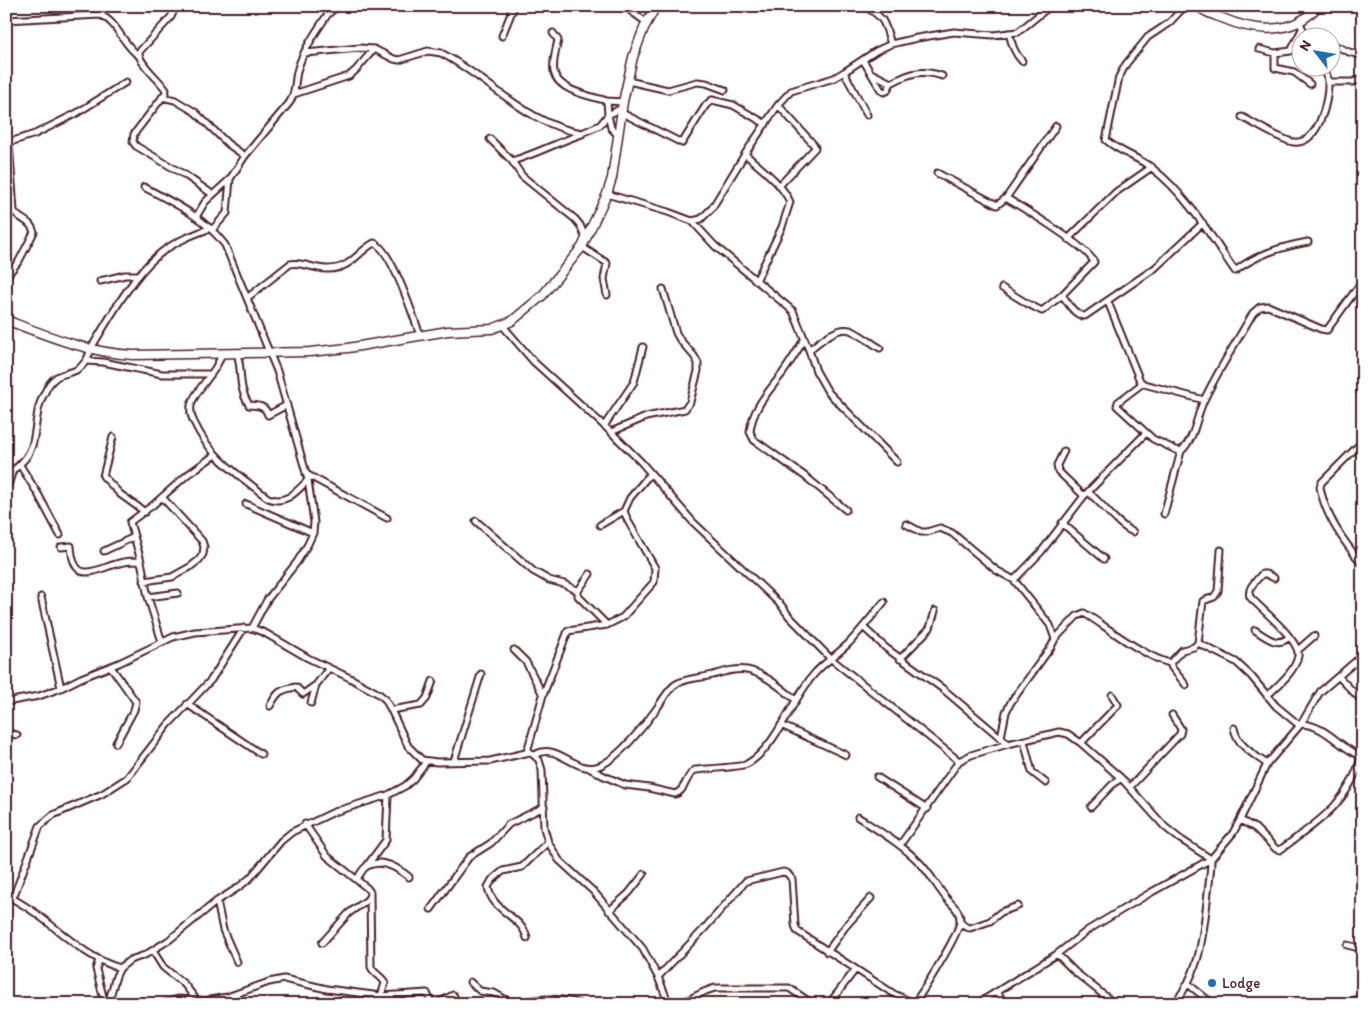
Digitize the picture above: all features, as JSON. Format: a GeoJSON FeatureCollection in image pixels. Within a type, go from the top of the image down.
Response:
{"type":"FeatureCollection","features":[{"type":"Feature","properties":{"kind":"street"},"geometry":{"type":"LineString","coordinates":[[138,55],[140,48],[171,17],[176,6]]}},
{"type":"Feature","properties":{"kind":"street"},"geometry":{"type":"LineString","coordinates":[[196,217],[205,202],[230,179],[245,156],[290,102],[294,94],[297,69],[305,53],[328,14],[341,6]]}},
{"type":"Feature","properties":{"kind":"street"},"geometry":{"type":"LineString","coordinates":[[502,36],[514,6]]}},
{"type":"Feature","properties":{"kind":"street"},"geometry":{"type":"LineString","coordinates":[[624,6],[646,22]]}},
{"type":"Feature","properties":{"kind":"street"},"geometry":{"type":"LineString","coordinates":[[6,320],[90,350],[109,354],[133,355],[310,352],[448,332],[492,329],[503,326],[512,321],[542,296],[584,243],[607,194],[612,178],[622,108],[633,57],[646,22],[656,6]]}},
{"type":"Feature","properties":{"kind":"street"},"geometry":{"type":"LineString","coordinates":[[692,221],[702,219],[712,208],[778,105],[791,91],[834,78],[876,51],[891,44],[924,36],[954,32],[993,35],[1018,32],[1050,6]]}},
{"type":"Feature","properties":{"kind":"street"},"geometry":{"type":"LineString","coordinates":[[1185,6],[1169,23],[1148,37],[1126,64],[1118,78],[1106,140],[1152,167],[1203,223],[1235,271],[1257,256],[1281,247],[1308,242]]}},
{"type":"Feature","properties":{"kind":"street"},"geometry":{"type":"LineString","coordinates":[[1198,6],[1202,10],[1247,26],[1292,30]]}},
{"type":"Feature","properties":{"kind":"street"},"geometry":{"type":"LineString","coordinates":[[1305,28],[1318,6]]}},
{"type":"Feature","properties":{"kind":"street"},"geometry":{"type":"LineString","coordinates":[[866,7],[880,16],[891,44]]}},
{"type":"Feature","properties":{"kind":"street"},"geometry":{"type":"LineString","coordinates":[[6,20],[100,14],[104,16],[166,90],[134,134],[133,142],[136,146],[185,175],[212,194]]}},
{"type":"Feature","properties":{"kind":"street"},"geometry":{"type":"LineString","coordinates":[[553,33],[558,40],[553,65],[557,80],[582,94],[607,101],[622,108],[682,143],[706,105],[712,100],[733,105],[766,124]]}},
{"type":"Feature","properties":{"kind":"street"},"geometry":{"type":"LineString","coordinates":[[1009,33],[1016,56],[1022,61]]}},
{"type":"Feature","properties":{"kind":"street"},"geometry":{"type":"LineString","coordinates":[[305,53],[360,48],[374,50],[394,60],[428,51],[441,53],[531,114],[553,126],[582,133]]}},
{"type":"Feature","properties":{"kind":"street"},"geometry":{"type":"LineString","coordinates":[[1259,49],[1275,53],[1292,49]]}},
{"type":"Feature","properties":{"kind":"street"},"geometry":{"type":"LineString","coordinates":[[1342,49],[1363,56]]}},
{"type":"Feature","properties":{"kind":"street"},"geometry":{"type":"LineString","coordinates":[[294,94],[349,76],[374,50]]}},
{"type":"Feature","properties":{"kind":"street"},"geometry":{"type":"LineString","coordinates":[[1275,53],[1275,68],[1294,72],[1310,84]]}},
{"type":"Feature","properties":{"kind":"street"},"geometry":{"type":"LineString","coordinates":[[863,60],[881,90],[887,91],[891,83],[918,72],[928,72],[942,76]]}},
{"type":"Feature","properties":{"kind":"street"},"geometry":{"type":"LineString","coordinates":[[844,72],[867,115]]}},
{"type":"Feature","properties":{"kind":"street"},"geometry":{"type":"LineString","coordinates":[[870,72],[891,83]]}},
{"type":"Feature","properties":{"kind":"street"},"geometry":{"type":"LineString","coordinates":[[1242,117],[1292,142],[1303,142],[1313,135],[1319,124],[1328,82],[1327,78]]}},
{"type":"Feature","properties":{"kind":"street"},"geometry":{"type":"LineString","coordinates":[[1328,82],[1352,82],[1362,79]]}},
{"type":"Feature","properties":{"kind":"street"},"geometry":{"type":"LineString","coordinates":[[628,81],[668,90],[697,82],[725,90]]}},
{"type":"Feature","properties":{"kind":"street"},"geometry":{"type":"LineString","coordinates":[[6,277],[19,261],[34,232],[32,226],[14,211],[7,143],[35,134],[78,113],[126,82]]}},
{"type":"Feature","properties":{"kind":"street"},"geometry":{"type":"LineString","coordinates":[[162,97],[175,100],[195,112],[228,144],[245,156]]}},
{"type":"Feature","properties":{"kind":"street"},"geometry":{"type":"LineString","coordinates":[[607,101],[611,128],[618,136]]}},
{"type":"Feature","properties":{"kind":"street"},"geometry":{"type":"LineString","coordinates":[[778,105],[815,148],[780,185]]}},
{"type":"Feature","properties":{"kind":"street"},"geometry":{"type":"LineString","coordinates":[[512,161],[524,159],[546,147],[600,125],[608,115],[622,108]]}},
{"type":"Feature","properties":{"kind":"street"},"geometry":{"type":"LineString","coordinates":[[937,173],[997,205],[1006,198],[1056,126]]}},
{"type":"Feature","properties":{"kind":"street"},"geometry":{"type":"LineString","coordinates":[[490,140],[512,161],[522,176],[580,225],[584,243],[607,263],[604,279],[607,296]]}},
{"type":"Feature","properties":{"kind":"street"},"geometry":{"type":"LineString","coordinates":[[745,154],[780,185],[790,202],[788,212],[756,281]]}},
{"type":"Feature","properties":{"kind":"street"},"geometry":{"type":"LineString","coordinates":[[1068,239],[1116,192],[1152,167]]}},
{"type":"Feature","properties":{"kind":"street"},"geometry":{"type":"LineString","coordinates":[[6,472],[20,465],[31,451],[37,415],[49,383],[56,376],[75,371],[86,361],[90,350],[139,275],[152,260],[184,239],[212,229],[226,213],[230,179]]}},
{"type":"Feature","properties":{"kind":"street"},"geometry":{"type":"LineString","coordinates":[[144,188],[196,217],[212,229],[224,245],[270,353],[308,480],[314,522],[313,533],[297,562],[267,600],[252,628]]}},
{"type":"Feature","properties":{"kind":"street"},"geometry":{"type":"LineString","coordinates":[[607,194],[692,221],[716,246],[756,281],[782,300],[793,311],[823,386],[833,400],[897,462]]}},
{"type":"Feature","properties":{"kind":"street"},"geometry":{"type":"LineString","coordinates":[[1002,288],[1042,311],[1094,262],[1091,256],[1068,239],[1006,198]]}},
{"type":"Feature","properties":{"kind":"street"},"geometry":{"type":"LineString","coordinates":[[1062,294],[1076,314],[1084,316],[1108,302],[1155,268],[1203,223]]}},
{"type":"Feature","properties":{"kind":"street"},"geometry":{"type":"LineString","coordinates":[[246,298],[290,264],[296,263],[329,269],[340,267],[352,262],[369,245],[374,243],[378,244],[382,249],[394,270],[405,293],[420,336]]}},
{"type":"Feature","properties":{"kind":"street"},"geometry":{"type":"LineString","coordinates":[[100,281],[125,275],[139,275]]}},
{"type":"Feature","properties":{"kind":"street"},"geometry":{"type":"LineString","coordinates":[[1164,514],[1181,451],[1188,444],[1204,400],[1252,313],[1260,306],[1268,306],[1327,330],[1363,280]]}},
{"type":"Feature","properties":{"kind":"street"},"geometry":{"type":"LineString","coordinates":[[611,432],[646,416],[685,409],[690,402],[698,364],[676,333],[663,289]]}},
{"type":"Feature","properties":{"kind":"street"},"geometry":{"type":"LineString","coordinates":[[1108,302],[1138,378],[1143,383],[1204,400]]}},
{"type":"Feature","properties":{"kind":"street"},"geometry":{"type":"LineString","coordinates":[[503,326],[534,362],[611,432],[693,522],[781,605],[789,616],[830,658],[959,761]]}},
{"type":"Feature","properties":{"kind":"street"},"geometry":{"type":"LineString","coordinates":[[809,350],[828,335],[844,330],[850,330],[880,348]]}},
{"type":"Feature","properties":{"kind":"street"},"geometry":{"type":"LineString","coordinates":[[804,340],[784,373],[769,390],[754,414],[750,432],[754,440],[806,477],[846,510]]}},
{"type":"Feature","properties":{"kind":"street"},"geometry":{"type":"LineString","coordinates":[[604,426],[634,382],[643,347]]}},
{"type":"Feature","properties":{"kind":"street"},"geometry":{"type":"LineString","coordinates":[[222,352],[220,359],[192,402],[190,409],[191,417],[200,434],[215,455],[268,498],[280,501],[308,480]]}},
{"type":"Feature","properties":{"kind":"street"},"geometry":{"type":"LineString","coordinates":[[237,353],[240,362],[239,373],[242,391],[249,405],[263,407],[268,415],[287,405]]}},
{"type":"Feature","properties":{"kind":"street"},"geometry":{"type":"LineString","coordinates":[[86,361],[103,362],[162,374],[211,374]]}},
{"type":"Feature","properties":{"kind":"street"},"geometry":{"type":"LineString","coordinates":[[1143,383],[1116,404],[1158,441],[1181,451]]}},
{"type":"Feature","properties":{"kind":"street"},"geometry":{"type":"LineString","coordinates":[[1014,580],[1041,552],[1086,494],[1146,432]]}},
{"type":"Feature","properties":{"kind":"street"},"geometry":{"type":"LineString","coordinates":[[113,437],[103,476],[116,490],[145,512]]}},
{"type":"Feature","properties":{"kind":"street"},"geometry":{"type":"LineString","coordinates":[[1363,441],[1320,487],[1325,503],[1340,535],[1363,565]]}},
{"type":"Feature","properties":{"kind":"street"},"geometry":{"type":"LineString","coordinates":[[1064,451],[1057,464],[1058,470],[1086,494],[1103,504],[1118,522],[1133,532]]}},
{"type":"Feature","properties":{"kind":"street"},"geometry":{"type":"LineString","coordinates":[[162,642],[148,597],[141,561],[130,522],[145,512],[186,475],[215,455]]}},
{"type":"Feature","properties":{"kind":"street"},"geometry":{"type":"LineString","coordinates":[[20,465],[60,535]]}},
{"type":"Feature","properties":{"kind":"street"},"geometry":{"type":"LineString","coordinates":[[6,492],[13,470]]}},
{"type":"Feature","properties":{"kind":"street"},"geometry":{"type":"LineString","coordinates":[[306,474],[387,518]]}},
{"type":"Feature","properties":{"kind":"street"},"geometry":{"type":"LineString","coordinates":[[600,525],[624,511],[630,498],[650,474]]}},
{"type":"Feature","properties":{"kind":"street"},"geometry":{"type":"LineString","coordinates":[[144,581],[172,577],[190,567],[199,560],[204,547],[202,541],[162,497]]}},
{"type":"Feature","properties":{"kind":"street"},"geometry":{"type":"LineString","coordinates":[[246,504],[313,533]]}},
{"type":"Feature","properties":{"kind":"street"},"geometry":{"type":"LineString","coordinates":[[528,752],[543,695],[568,631],[608,625],[623,617],[654,582],[654,568],[624,511]]}},
{"type":"Feature","properties":{"kind":"street"},"geometry":{"type":"LineString","coordinates":[[476,521],[533,571],[549,580],[564,584],[578,591]]}},
{"type":"Feature","properties":{"kind":"street"},"geometry":{"type":"LineString","coordinates":[[906,524],[921,532],[940,528],[946,530],[996,570],[1014,580],[1050,625],[1055,639]]}},
{"type":"Feature","properties":{"kind":"street"},"geometry":{"type":"LineString","coordinates":[[1062,524],[1104,559]]}},
{"type":"Feature","properties":{"kind":"street"},"geometry":{"type":"LineString","coordinates":[[104,551],[134,537]]}},
{"type":"Feature","properties":{"kind":"street"},"geometry":{"type":"LineString","coordinates":[[61,547],[71,546],[75,566],[81,571],[92,572],[124,562],[141,561]]}},
{"type":"Feature","properties":{"kind":"street"},"geometry":{"type":"LineString","coordinates":[[1170,663],[1182,650],[1198,643],[1203,601],[1214,597],[1218,591],[1221,550]]}},
{"type":"Feature","properties":{"kind":"street"},"geometry":{"type":"LineString","coordinates":[[590,574],[578,591],[579,598],[608,625]]}},
{"type":"Feature","properties":{"kind":"street"},"geometry":{"type":"LineString","coordinates":[[1267,696],[1292,670],[1298,657],[1298,650],[1289,637],[1249,594],[1250,589],[1262,574],[1274,578]]}},
{"type":"Feature","properties":{"kind":"street"},"geometry":{"type":"LineString","coordinates":[[148,597],[178,592]]}},
{"type":"Feature","properties":{"kind":"street"},"geometry":{"type":"LineString","coordinates":[[41,597],[61,688]]}},
{"type":"Feature","properties":{"kind":"street"},"geometry":{"type":"LineString","coordinates":[[535,756],[540,752],[551,752],[625,785],[675,794],[679,793],[689,775],[695,770],[746,766],[762,752],[781,725],[795,699],[814,674],[848,644],[884,602]]}},
{"type":"Feature","properties":{"kind":"street"},"geometry":{"type":"LineString","coordinates":[[900,659],[930,628],[935,610]]}},
{"type":"Feature","properties":{"kind":"street"},"geometry":{"type":"LineString","coordinates":[[1001,737],[1006,712],[1011,702],[1055,639],[1077,616],[1084,614],[1140,648],[1170,663]]}},
{"type":"Feature","properties":{"kind":"street"},"geometry":{"type":"LineString","coordinates":[[863,627],[900,659],[943,689],[1008,744]]}},
{"type":"Feature","properties":{"kind":"street"},"geometry":{"type":"LineString","coordinates":[[12,898],[26,867],[38,831],[44,821],[53,815],[102,794],[128,778],[168,725],[218,670],[244,628]]}},
{"type":"Feature","properties":{"kind":"street"},"geometry":{"type":"LineString","coordinates":[[6,702],[39,696],[61,688],[111,667],[173,637],[189,633],[252,628],[265,633],[385,699],[408,746],[426,762],[490,761],[528,752],[539,760],[542,770],[544,828],[548,842],[559,860],[582,881],[643,949],[658,977],[669,1004]]}},
{"type":"Feature","properties":{"kind":"street"},"geometry":{"type":"LineString","coordinates":[[1255,630],[1272,641],[1284,642],[1289,637]]}},
{"type":"Feature","properties":{"kind":"street"},"geometry":{"type":"LineString","coordinates":[[1298,650],[1314,636]]}},
{"type":"Feature","properties":{"kind":"street"},"geometry":{"type":"LineString","coordinates":[[1198,643],[1233,659],[1251,676],[1276,706],[1300,724],[1321,729],[1347,750],[1362,757],[1353,782],[1338,804],[1280,850],[1276,849],[1255,828],[1240,820]]}},
{"type":"Feature","properties":{"kind":"street"},"geometry":{"type":"LineString","coordinates":[[514,650],[526,662],[543,695]]}},
{"type":"Feature","properties":{"kind":"street"},"geometry":{"type":"LineString","coordinates":[[977,1004],[1057,954],[1088,930],[1212,859],[1233,833],[1267,764],[1300,724],[1320,692],[1363,655]]}},
{"type":"Feature","properties":{"kind":"street"},"geometry":{"type":"LineString","coordinates":[[1170,663],[1186,685]]}},
{"type":"Feature","properties":{"kind":"street"},"geometry":{"type":"LineString","coordinates":[[111,667],[136,702],[134,710],[116,743]]}},
{"type":"Feature","properties":{"kind":"street"},"geometry":{"type":"LineString","coordinates":[[311,703],[316,685],[328,668]]}},
{"type":"Feature","properties":{"kind":"street"},"geometry":{"type":"LineString","coordinates":[[589,768],[597,767],[615,756],[655,711],[672,687],[683,681],[746,670],[770,681],[795,699]]}},
{"type":"Feature","properties":{"kind":"street"},"geometry":{"type":"LineString","coordinates":[[454,761],[481,674]]}},
{"type":"Feature","properties":{"kind":"street"},"geometry":{"type":"LineString","coordinates":[[1339,677],[1363,702]]}},
{"type":"Feature","properties":{"kind":"street"},"geometry":{"type":"LineString","coordinates":[[391,710],[421,705],[427,698],[433,681]]}},
{"type":"Feature","properties":{"kind":"street"},"geometry":{"type":"LineString","coordinates":[[270,706],[281,690],[296,687],[303,694],[316,685]]}},
{"type":"Feature","properties":{"kind":"street"},"geometry":{"type":"LineString","coordinates":[[1081,743],[1118,705],[1112,695]]}},
{"type":"Feature","properties":{"kind":"street"},"geometry":{"type":"LineString","coordinates":[[187,704],[261,754]]}},
{"type":"Feature","properties":{"kind":"street"},"geometry":{"type":"LineString","coordinates":[[1130,787],[1180,734],[1181,729],[1172,715]]}},
{"type":"Feature","properties":{"kind":"street"},"geometry":{"type":"LineString","coordinates":[[781,725],[846,755]]}},
{"type":"Feature","properties":{"kind":"street"},"geometry":{"type":"LineString","coordinates":[[1234,728],[1235,734],[1242,745],[1267,764]]}},
{"type":"Feature","properties":{"kind":"street"},"geometry":{"type":"LineString","coordinates":[[6,732],[17,735]]}},
{"type":"Feature","properties":{"kind":"street"},"geometry":{"type":"LineString","coordinates":[[900,845],[959,761],[971,755],[1008,744],[1058,732],[1068,734],[1081,743],[1130,787],[1165,827],[1212,859]]}},
{"type":"Feature","properties":{"kind":"street"},"geometry":{"type":"LineString","coordinates":[[1024,741],[1032,772],[1046,783]]}},
{"type":"Feature","properties":{"kind":"street"},"geometry":{"type":"LineString","coordinates":[[106,1004],[120,968],[130,960],[153,951],[250,878],[281,841],[292,832],[305,824],[334,812],[388,795],[409,782],[426,762]]}},
{"type":"Feature","properties":{"kind":"street"},"geometry":{"type":"LineString","coordinates":[[877,777],[927,809]]}},
{"type":"Feature","properties":{"kind":"street"},"geometry":{"type":"LineString","coordinates":[[1091,807],[1121,778]]}},
{"type":"Feature","properties":{"kind":"street"},"geometry":{"type":"LineString","coordinates":[[357,879],[386,840],[388,795]]}},
{"type":"Feature","properties":{"kind":"street"},"geometry":{"type":"LineString","coordinates":[[431,909],[469,857],[491,842],[509,824],[544,807]]}},
{"type":"Feature","properties":{"kind":"street"},"geometry":{"type":"LineString","coordinates":[[658,977],[746,881],[783,872],[787,873],[792,879],[796,928],[827,952],[855,970],[894,994],[915,1003],[924,992],[961,923],[960,912],[946,898],[919,862],[900,845],[858,816]]}},
{"type":"Feature","properties":{"kind":"street"},"geometry":{"type":"LineString","coordinates":[[305,824],[327,856],[357,879],[370,892],[371,966],[376,975],[384,980],[385,983],[381,996]]}},
{"type":"Feature","properties":{"kind":"street"},"geometry":{"type":"LineString","coordinates":[[527,938],[523,929],[494,902],[488,887],[492,880],[504,871],[522,867],[548,842]]}},
{"type":"Feature","properties":{"kind":"street"},"geometry":{"type":"LineString","coordinates":[[1174,1004],[1188,984],[1200,952],[1204,933],[1212,859]]}},
{"type":"Feature","properties":{"kind":"street"},"geometry":{"type":"LineString","coordinates":[[366,867],[376,863],[387,864],[409,877]]}},
{"type":"Feature","properties":{"kind":"street"},"geometry":{"type":"LineString","coordinates":[[609,911],[629,893],[644,874]]}},
{"type":"Feature","properties":{"kind":"street"},"geometry":{"type":"LineString","coordinates":[[6,895],[41,917],[80,948],[99,960],[120,968]]}},
{"type":"Feature","properties":{"kind":"street"},"geometry":{"type":"LineString","coordinates":[[322,944],[349,913],[367,900],[370,895]]}},
{"type":"Feature","properties":{"kind":"street"},"geometry":{"type":"LineString","coordinates":[[827,952],[845,927],[871,898]]}},
{"type":"Feature","properties":{"kind":"street"},"geometry":{"type":"LineString","coordinates":[[217,901],[223,930],[236,962]]}},
{"type":"Feature","properties":{"kind":"street"},"geometry":{"type":"LineString","coordinates":[[961,923],[970,928],[990,921],[1001,912],[1018,906]]}},
{"type":"Feature","properties":{"kind":"street"},"geometry":{"type":"LineString","coordinates":[[1347,945],[1363,949]]}},
{"type":"Feature","properties":{"kind":"street"},"geometry":{"type":"LineString","coordinates":[[153,951],[163,968],[184,984],[197,1002]]}},
{"type":"Feature","properties":{"kind":"street"},"geometry":{"type":"LineString","coordinates":[[1057,954],[1075,972],[1115,1004]]}},
{"type":"Feature","properties":{"kind":"street"},"geometry":{"type":"LineString","coordinates":[[99,960],[96,969],[106,1004]]}},
{"type":"Feature","properties":{"kind":"street"},"geometry":{"type":"LineString","coordinates":[[829,1004],[855,970]]}},
{"type":"Feature","properties":{"kind":"street"},"geometry":{"type":"LineString","coordinates":[[162,1004],[178,999],[197,1002],[227,998],[269,982],[284,979],[327,989],[381,996],[427,993],[432,1004]]}},
{"type":"Feature","properties":{"kind":"street"},"geometry":{"type":"LineString","coordinates":[[470,982],[480,991],[494,993],[513,1004]]}},
{"type":"Feature","properties":{"kind":"street"},"geometry":{"type":"LineString","coordinates":[[1188,984],[1214,1004]]}},
{"type":"Feature","properties":{"kind":"street"},"geometry":{"type":"LineString","coordinates":[[679,1004],[716,988],[783,987],[794,990],[813,1004]]}},
{"type":"Feature","properties":{"kind":"street"},"geometry":{"type":"LineString","coordinates":[[996,992],[1006,1004]]}},
{"type":"Feature","properties":{"kind":"street"},"geometry":{"type":"LineString","coordinates":[[436,1004],[453,995],[458,1004]]}},
{"type":"Feature","properties":{"kind":"street"},"geometry":{"type":"LineString","coordinates":[[1346,1004],[1363,996]]}},
{"type":"Feature","properties":{"kind":"street"},"geometry":{"type":"LineString","coordinates":[[518,1004],[530,1000],[546,999],[566,1000],[580,1004]]}},
{"type":"Feature","properties":{"kind":"place","name":"Lodge"},"geometry":{"type":"Point","coordinates":[1212,983]}}]}
